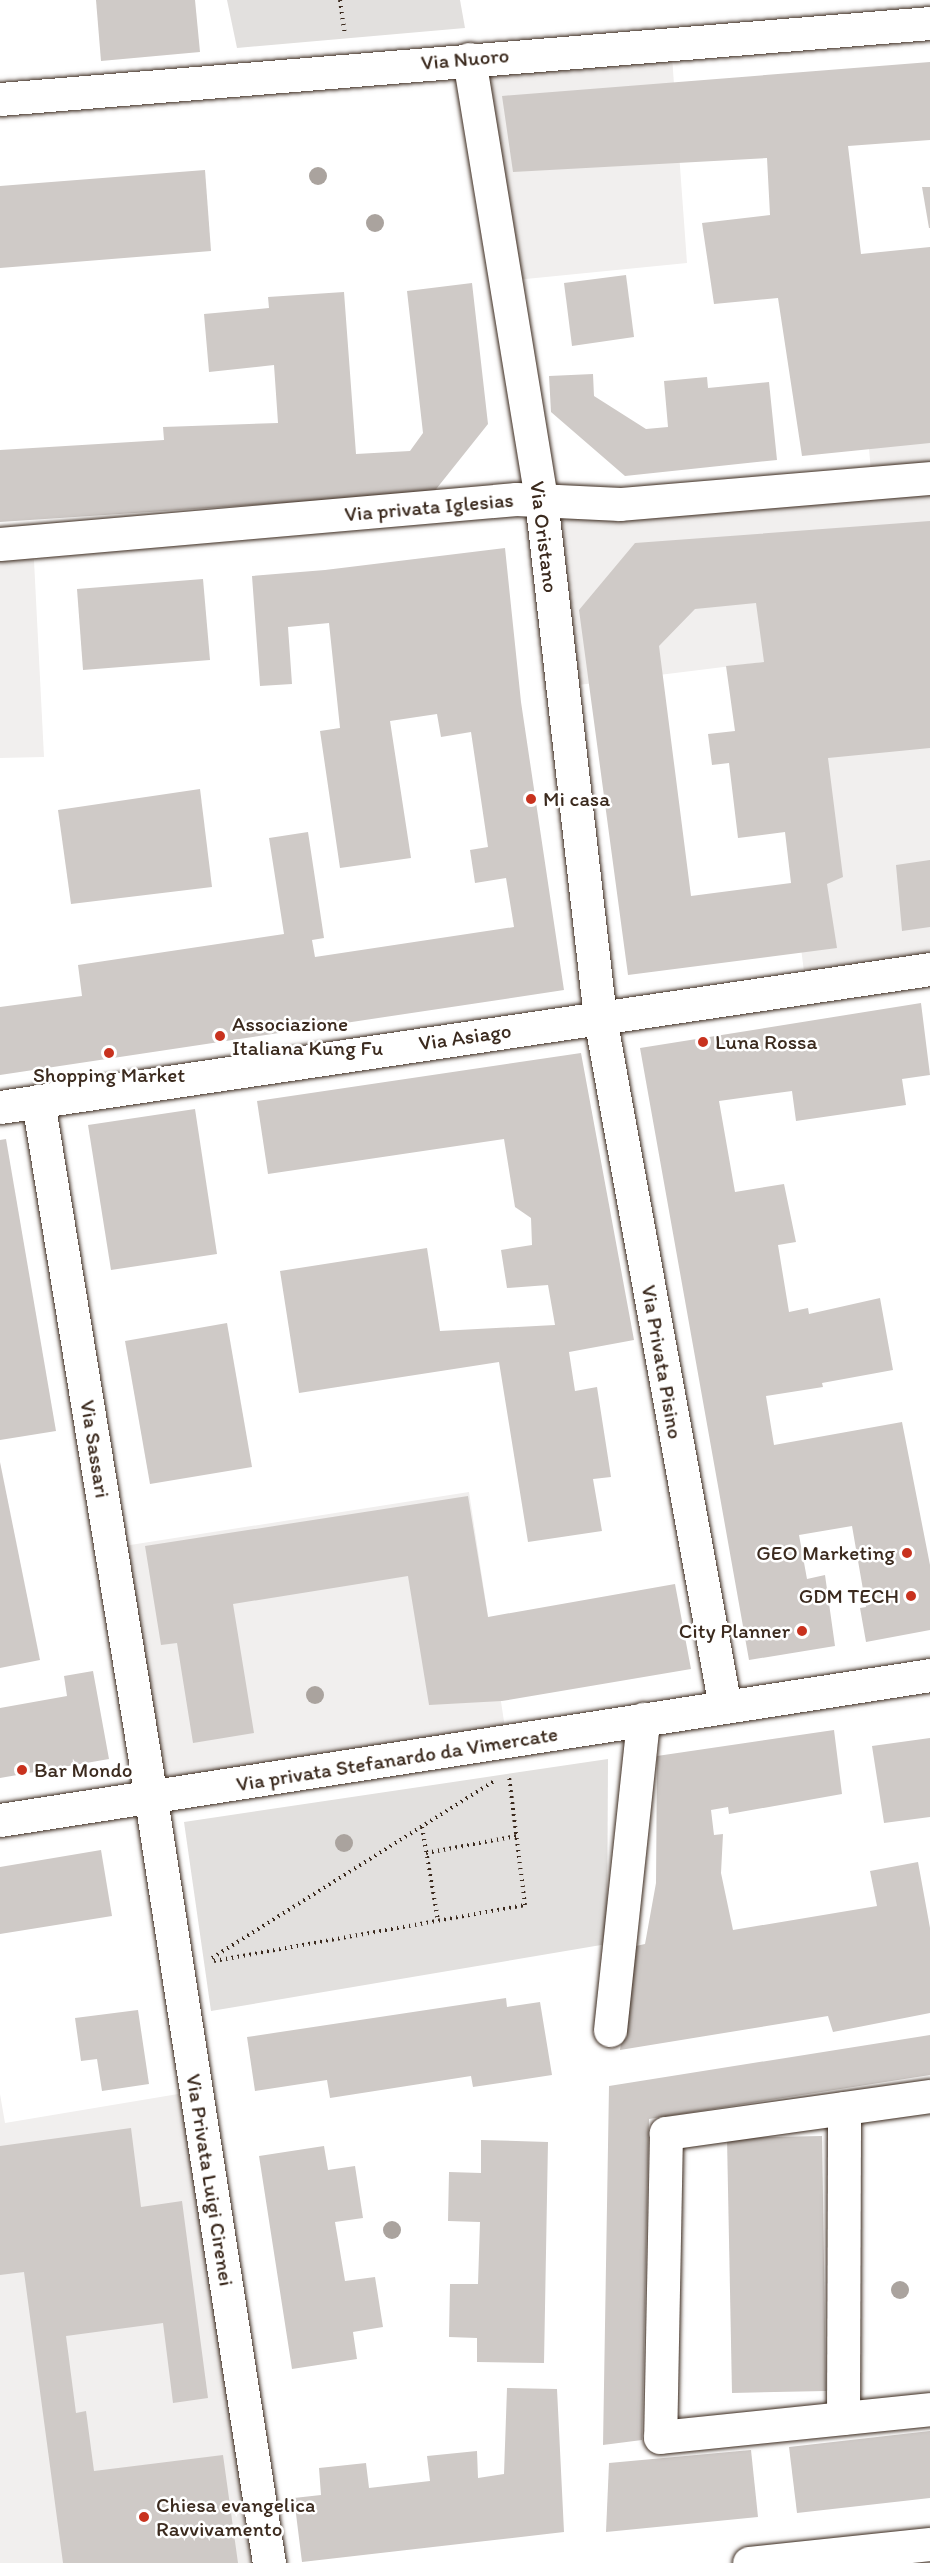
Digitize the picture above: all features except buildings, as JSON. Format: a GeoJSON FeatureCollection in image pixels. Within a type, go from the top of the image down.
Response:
{"type":"FeatureCollection","features":[{"type":"Feature","properties":{"kind":"street","name":"Via Nuoro"},"geometry":{"type":"LineString","coordinates":[[0,99],[930,23]]}},
{"type":"Feature","properties":{"kind":"street","name":"Via Oristano"},"geometry":{"type":"LineString","coordinates":[[469,59],[541,499],[600,1017]]}},
{"type":"Feature","properties":{"kind":"street","name":"Via privata Iglesias"},"geometry":{"type":"LineString","coordinates":[[0,544],[507,499],[620,504],[930,478]]}},
{"type":"Feature","properties":{"kind":"street","name":"Via Asiago"},"geometry":{"type":"LineString","coordinates":[[0,1107],[930,969]]}},
{"type":"Feature","properties":{"kind":"street","name":"Via Privata Pisino"},"geometry":{"type":"LineString","coordinates":[[600,1017],[725,1707]]}},
{"type":"Feature","properties":{"kind":"street","name":"Via Sassari"},"geometry":{"type":"LineString","coordinates":[[38,1101],[151,1798]]}},
{"type":"Feature","properties":{"kind":"street","name":"Via privata Stefanardo da Vimercate"},"geometry":{"type":"LineString","coordinates":[[0,1820],[930,1675]]}},
{"type":"Feature","properties":{"kind":"street"},"geometry":{"type":"LineString","coordinates":[[610,2030],[643,1719]]}},
{"type":"Feature","properties":{"kind":"street","name":"Via Privata Luigi Cirenei"},"geometry":{"type":"LineString","coordinates":[[151,1798],[269,2563]]}},
{"type":"Feature","properties":{"kind":"street"},"geometry":{"type":"LineString","coordinates":[[930,2096],[666,2133],[660,2437],[930,2409]]}},
{"type":"Feature","properties":{"kind":"street"},"geometry":{"type":"LineString","coordinates":[[843,2418],[844,2108]]}},
{"type":"Feature","properties":{"kind":"street"},"geometry":{"type":"LineString","coordinates":[[749,2563],[930,2544]]}},
{"type":"Feature","properties":{"kind":"path"},"geometry":{"type":"LineString","coordinates":[[340,0],[346,43]]}},
{"type":"Feature","properties":{"kind":"path"},"geometry":{"type":"LineString","coordinates":[[509,1773],[525,1905],[204,1963],[422,1827],[509,1773]]}},
{"type":"Feature","properties":{"kind":"path"},"geometry":{"type":"LineString","coordinates":[[422,1827],[438,1921]]}},
{"type":"Feature","properties":{"kind":"path"},"geometry":{"type":"LineString","coordinates":[[426,1853],[517,1836]]}},
{"type":"Feature","properties":{"kind":"shaded area"},"geometry":{"type":"Polygon","coordinates":[[[227,0],[460,0],[465,28],[237,48],[227,0]]]}},
{"type":"Feature","properties":{"kind":"shaded area"},"geometry":{"type":"Polygon","coordinates":[[[671,43],[687,263],[505,281],[469,59],[671,43]]]}},
{"type":"Feature","properties":{"kind":"shaded area"},"geometry":{"type":"Polygon","coordinates":[[[930,273],[930,969],[806,987],[764,662],[562,687],[541,499],[872,483],[854,278],[930,273]]]}},
{"type":"Feature","properties":{"kind":"shaded area"},"geometry":{"type":"Polygon","coordinates":[[[33,541],[44,757],[0,758],[0,544],[33,541]]]}},
{"type":"Feature","properties":{"kind":"shaded area"},"geometry":{"type":"Polygon","coordinates":[[[469,1492],[507,1741],[151,1798],[111,1548],[469,1492]]]}},
{"type":"Feature","properties":{"kind":"shaded area"},"geometry":{"type":"Polygon","coordinates":[[[608,1759],[607,1944],[211,2011],[184,1822],[608,1759]]]}},
{"type":"Feature","properties":{"kind":"shaded area"},"geometry":{"type":"Polygon","coordinates":[[[196,2091],[269,2563],[0,2563],[0,2094],[5,2123],[196,2091]]]}},
{"type":"Feature","properties":{"kind":"place","name":"Mi casa"},"geometry":{"type":"Point","coordinates":[531,799]}},
{"type":"Feature","properties":{"kind":"place","name":"Associazione Italiana Kung Fu"},"geometry":{"type":"Point","coordinates":[220,1036]}},
{"type":"Feature","properties":{"kind":"place","name":"Luna Rossa"},"geometry":{"type":"Point","coordinates":[703,1042]}},
{"type":"Feature","properties":{"kind":"place","name":"Shopping Market"},"geometry":{"type":"Point","coordinates":[109,1053]}},
{"type":"Feature","properties":{"kind":"place","name":"GEO Marketing"},"geometry":{"type":"Point","coordinates":[907,1553]}},
{"type":"Feature","properties":{"kind":"place","name":"GDM TECH"},"geometry":{"type":"Point","coordinates":[911,1596]}},
{"type":"Feature","properties":{"kind":"place","name":"City Planner"},"geometry":{"type":"Point","coordinates":[802,1631]}},
{"type":"Feature","properties":{"kind":"place","name":"Bar Mondo"},"geometry":{"type":"Point","coordinates":[22,1770]}},
{"type":"Feature","properties":{"kind":"place","name":"Chiesa evangelica Ravvivamento"},"geometry":{"type":"Point","coordinates":[144,2517]}}]}
